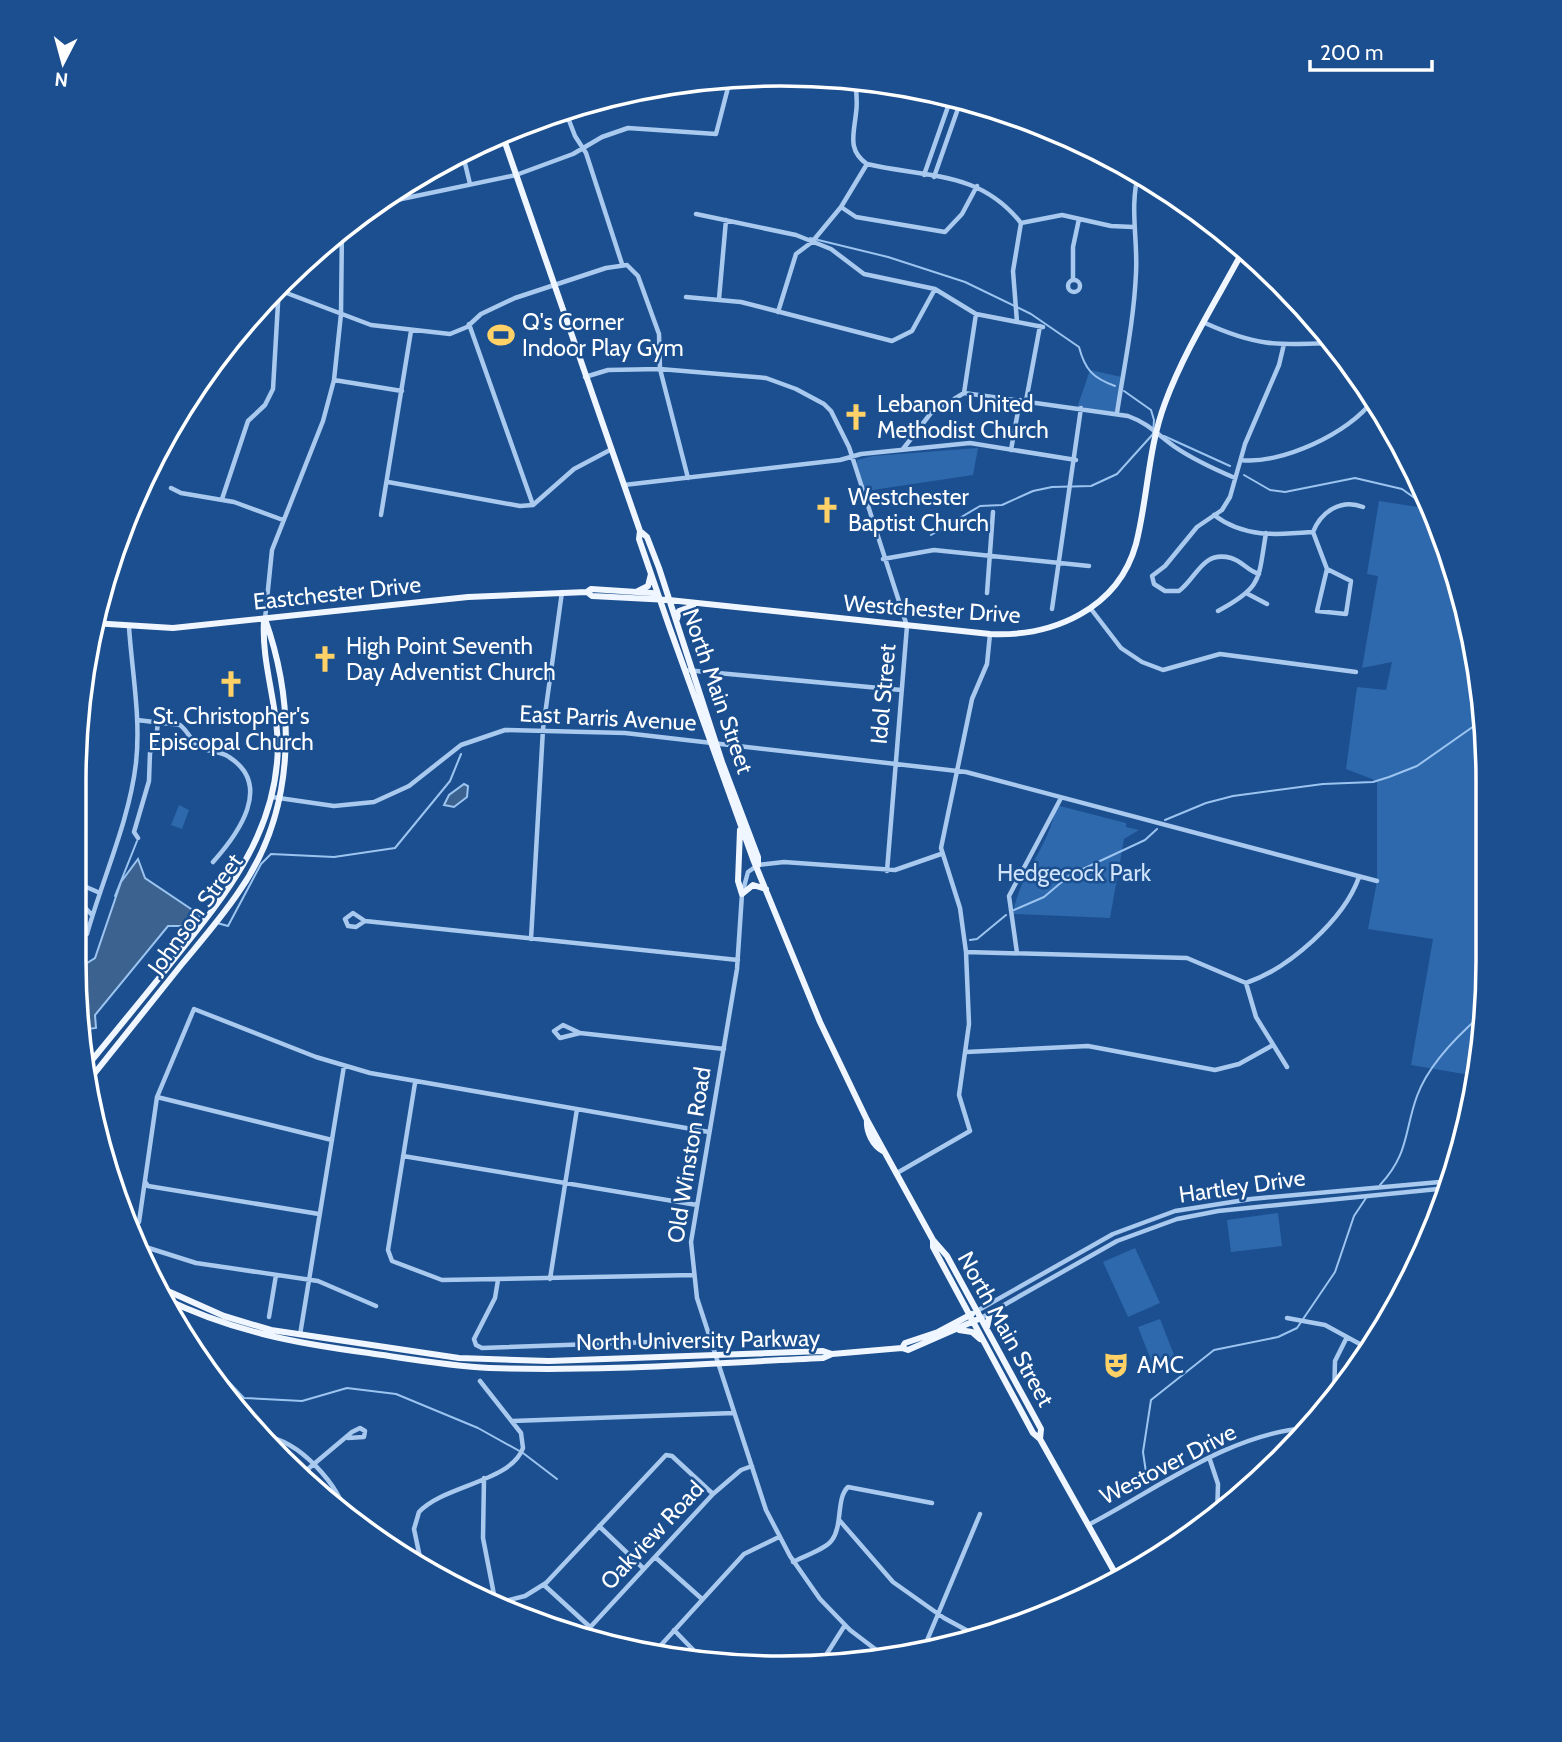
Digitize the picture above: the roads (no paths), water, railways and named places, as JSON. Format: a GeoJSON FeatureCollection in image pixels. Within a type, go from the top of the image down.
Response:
{"type":"FeatureCollection","features":[{"type":"Feature","properties":{"kind":"main road","name":"North Main Street"},"geometry":{"type":"LineString","coordinates":[[505,143],[610,450],[640,530],[647,537],[685,670],[758,857],[758,865]]}},
{"type":"Feature","properties":{"kind":"main road","name":"Westchester Drive"},"geometry":{"type":"LineString","coordinates":[[665,600],[990,634],[1042,631],[1091,609],[1111,590],[1126,567],[1135,546],[1156,431],[1173,384],[1239,258]]}},
{"type":"Feature","properties":{"kind":"main road","name":"North Main Street"},"geometry":{"type":"LineString","coordinates":[[640,530],[639,539],[651,572],[677,625],[694,669],[714,743],[741,825],[820,1022],[881,1148],[933,1240],[947,1256],[1041,1429],[1040,1439]]}},
{"type":"Feature","properties":{"kind":"main road"},"geometry":{"type":"LineString","coordinates":[[627,591],[645,589],[650,583],[651,572]]}},
{"type":"Feature","properties":{"kind":"main road","name":"Eastchester Drive"},"geometry":{"type":"LineString","coordinates":[[586,592],[591,589],[652,593],[665,600]]}},
{"type":"Feature","properties":{"kind":"main road","name":"Eastchester Drive"},"geometry":{"type":"LineString","coordinates":[[104,624],[173,628],[468,597],[562,591],[586,592],[604,597],[665,600]]}},
{"type":"Feature","properties":{"kind":"main road"},"geometry":{"type":"LineString","coordinates":[[677,625],[678,613],[683,608],[711,605]]}},
{"type":"Feature","properties":{"kind":"main road","name":"Johnson Street"},"geometry":{"type":"LineString","coordinates":[[93,1059],[230,889],[255,845],[272,797],[278,746],[275,701],[264,642],[265,619]]}},
{"type":"Feature","properties":{"kind":"main road","name":"Johnson Street"},"geometry":{"type":"LineString","coordinates":[[95,1073],[238,894],[258,858],[281,799],[286,767],[285,722],[277,664],[265,619]]}},
{"type":"Feature","properties":{"kind":"main road"},"geometry":{"type":"LineString","coordinates":[[741,825],[738,881],[741,894],[753,886],[766,890]]}},
{"type":"Feature","properties":{"kind":"main road","name":"North Main Street"},"geometry":{"type":"LineString","coordinates":[[933,1240],[938,1256],[1033,1433],[1040,1439],[1114,1571]]}},
{"type":"Feature","properties":{"kind":"main road"},"geometry":{"type":"LineString","coordinates":[[938,1256],[947,1256]]}},
{"type":"Feature","properties":{"kind":"main road","name":"North University Parkway"},"geometry":{"type":"LineString","coordinates":[[169,1290],[246,1324],[299,1339]]}},
{"type":"Feature","properties":{"kind":"main road"},"geometry":{"type":"LineString","coordinates":[[963,1300],[956,1326],[972,1332],[984,1343]]}},
{"type":"Feature","properties":{"kind":"main road","name":"North University Parkway"},"geometry":{"type":"LineString","coordinates":[[176,1304],[230,1327],[299,1339],[483,1360],[717,1359],[823,1351],[832,1354],[916,1348],[979,1315]]}},
{"type":"Feature","properties":{"kind":"main road"},"geometry":{"type":"LineString","coordinates":[[987,1329],[990,1313]]}},
{"type":"Feature","properties":{"kind":"street"},"geometry":{"type":"LineString","coordinates":[[402,199],[516,174],[628,128],[714,134],[720,129],[729,88]]}},
{"type":"Feature","properties":{"kind":"street"},"geometry":{"type":"LineString","coordinates":[[856,90],[857,112],[852,142],[856,154],[867,164],[977,186],[1001,200],[1021,223]]}},
{"type":"Feature","properties":{"kind":"street"},"geometry":{"type":"LineString","coordinates":[[924,175],[948,106]]}},
{"type":"Feature","properties":{"kind":"street"},"geometry":{"type":"LineString","coordinates":[[934,177],[958,108]]}},
{"type":"Feature","properties":{"kind":"street"},"geometry":{"type":"LineString","coordinates":[[569,119],[622,264],[636,274],[659,334],[660,369],[688,478]]}},
{"type":"Feature","properties":{"kind":"street"},"geometry":{"type":"LineString","coordinates":[[464,162],[470,184]]}},
{"type":"Feature","properties":{"kind":"street"},"geometry":{"type":"LineString","coordinates":[[778,312],[789,266],[796,254],[812,242],[841,207],[867,164]]}},
{"type":"Feature","properties":{"kind":"street"},"geometry":{"type":"LineString","coordinates":[[1117,414],[1136,273],[1133,227],[1133,194],[1136,183]]}},
{"type":"Feature","properties":{"kind":"street"},"geometry":{"type":"LineString","coordinates":[[841,207],[856,217],[945,232],[962,214],[977,186]]}},
{"type":"Feature","properties":{"kind":"street"},"geometry":{"type":"LineString","coordinates":[[696,214],[812,242],[831,249],[864,274],[935,289],[976,314],[1041,326],[1011,450]]}},
{"type":"Feature","properties":{"kind":"street"},"geometry":{"type":"LineString","coordinates":[[1021,223],[1051,215],[1111,226],[1133,227]]}},
{"type":"Feature","properties":{"kind":"street"},"geometry":{"type":"LineString","coordinates":[[1073,280],[1073,247],[1079,219]]}},
{"type":"Feature","properties":{"kind":"street"},"geometry":{"type":"LineString","coordinates":[[719,299],[726,220]]}},
{"type":"Feature","properties":{"kind":"street"},"geometry":{"type":"LineString","coordinates":[[1017,322],[1013,271],[1021,223]]}},
{"type":"Feature","properties":{"kind":"street","name":"Johnson Street"},"geometry":{"type":"LineString","coordinates":[[265,619],[269,565],[283,520],[323,421],[334,380],[341,314],[342,242]]}},
{"type":"Feature","properties":{"kind":"street"},"geometry":{"type":"LineString","coordinates":[[286,292],[371,325],[450,334],[481,314],[553,284],[622,264]]}},
{"type":"Feature","properties":{"kind":"street"},"geometry":{"type":"LineString","coordinates":[[686,297],[719,299],[880,340],[897,341],[912,331],[935,289]]}},
{"type":"Feature","properties":{"kind":"street"},"geometry":{"type":"LineString","coordinates":[[222,499],[248,421],[265,405],[273,390],[277,302]]}},
{"type":"Feature","properties":{"kind":"street"},"geometry":{"type":"LineString","coordinates":[[964,393],[976,314]]}},
{"type":"Feature","properties":{"kind":"street"},"geometry":{"type":"LineString","coordinates":[[1205,323],[1237,338],[1284,344],[1321,343]]}},
{"type":"Feature","properties":{"kind":"street"},"geometry":{"type":"LineString","coordinates":[[469,324],[533,505]]}},
{"type":"Feature","properties":{"kind":"street"},"geometry":{"type":"LineString","coordinates":[[381,515],[411,331]]}},
{"type":"Feature","properties":{"kind":"street"},"geometry":{"type":"LineString","coordinates":[[1259,574],[1235,559],[1219,557],[1202,564],[1179,591],[1165,591],[1154,584],[1152,578],[1183,541],[1227,503],[1254,420],[1279,365],[1284,344]]}},
{"type":"Feature","properties":{"kind":"street","name":"Idol Street"},"geometry":{"type":"LineString","coordinates":[[584,377],[608,370],[660,369],[766,378],[796,389],[824,404],[831,411],[852,456],[883,559],[907,626],[887,871]]}},
{"type":"Feature","properties":{"kind":"street"},"geometry":{"type":"LineString","coordinates":[[334,380],[402,391]]}},
{"type":"Feature","properties":{"kind":"street"},"geometry":{"type":"LineString","coordinates":[[902,449],[931,413],[964,393],[1117,414],[1149,424],[1190,457],[1235,478]]}},
{"type":"Feature","properties":{"kind":"street"},"geometry":{"type":"LineString","coordinates":[[1241,460],[1266,460],[1289,454],[1327,435],[1366,406]]}},
{"type":"Feature","properties":{"kind":"street"},"geometry":{"type":"LineString","coordinates":[[1052,609],[1081,408]]}},
{"type":"Feature","properties":{"kind":"street"},"geometry":{"type":"LineString","coordinates":[[623,485],[840,460],[902,449],[970,443],[1074,459]]}},
{"type":"Feature","properties":{"kind":"street"},"geometry":{"type":"LineString","coordinates":[[388,482],[520,506],[533,505],[574,469],[610,450]]}},
{"type":"Feature","properties":{"kind":"street"},"geometry":{"type":"LineString","coordinates":[[171,488],[181,493],[222,499],[283,520]]}},
{"type":"Feature","properties":{"kind":"street"},"geometry":{"type":"LineString","coordinates":[[1327,569],[1350,581],[1346,614],[1317,611],[1327,569],[1313,532],[1322,515],[1339,506],[1353,503],[1363,507]]}},
{"type":"Feature","properties":{"kind":"street"},"geometry":{"type":"LineString","coordinates":[[987,593],[993,512]]}},
{"type":"Feature","properties":{"kind":"street"},"geometry":{"type":"LineString","coordinates":[[1214,515],[1229,526],[1266,533],[1313,532]]}},
{"type":"Feature","properties":{"kind":"street"},"geometry":{"type":"LineString","coordinates":[[1218,611],[1248,594],[1259,574],[1266,533]]}},
{"type":"Feature","properties":{"kind":"street"},"geometry":{"type":"LineString","coordinates":[[883,559],[928,550],[1089,566]]}},
{"type":"Feature","properties":{"kind":"street"},"geometry":{"type":"LineString","coordinates":[[531,939],[543,729],[562,591]]}},
{"type":"Feature","properties":{"kind":"street"},"geometry":{"type":"LineString","coordinates":[[1248,594],[1267,604]]}},
{"type":"Feature","properties":{"kind":"street"},"geometry":{"type":"LineString","coordinates":[[1091,609],[1121,648],[1142,662],[1162,669],[1175,669],[1220,654],[1356,672]]}},
{"type":"Feature","properties":{"kind":"street"},"geometry":{"type":"LineString","coordinates":[[87,934],[120,835],[133,783],[137,720],[129,627]]}},
{"type":"Feature","properties":{"kind":"street"},"geometry":{"type":"LineString","coordinates":[[896,1174],[966,1136],[970,1126],[959,1092],[970,1006],[967,952],[960,908],[942,855],[972,699],[989,657],[990,634]]}},
{"type":"Feature","properties":{"kind":"street"},"geometry":{"type":"LineString","coordinates":[[685,670],[901,690]]}},
{"type":"Feature","properties":{"kind":"street"},"geometry":{"type":"LineString","coordinates":[[137,720],[180,725],[198,746],[230,757],[251,782],[252,796],[238,835],[214,862]]}},
{"type":"Feature","properties":{"kind":"street"},"geometry":{"type":"LineString","coordinates":[[138,838],[134,832],[147,788],[150,753],[156,740],[158,722]]}},
{"type":"Feature","properties":{"kind":"street","name":"East Parris Avenue"},"geometry":{"type":"LineString","coordinates":[[272,797],[334,806],[374,802],[409,786],[447,754],[474,738],[505,730],[543,729],[714,743],[957,771],[1377,881]]}},
{"type":"Feature","properties":{"kind":"street"},"geometry":{"type":"LineString","coordinates":[[1017,953],[1009,896],[1061,798]]}},
{"type":"Feature","properties":{"kind":"street"},"geometry":{"type":"LineString","coordinates":[[758,865],[784,862],[887,871],[904,869],[942,855]]}},
{"type":"Feature","properties":{"kind":"street","name":"Old Winston Road"},"geometry":{"type":"LineString","coordinates":[[758,865],[744,878],[741,894],[738,960],[691,1242],[693,1275],[734,1413],[779,1537],[793,1562],[820,1599],[845,1625],[876,1649]]}},
{"type":"Feature","properties":{"kind":"street"},"geometry":{"type":"LineString","coordinates":[[967,952],[1187,958],[1246,983],[1267,975],[1324,931],[1359,877]]}},
{"type":"Feature","properties":{"kind":"street"},"geometry":{"type":"LineString","coordinates":[[86,887],[100,893]]}},
{"type":"Feature","properties":{"kind":"street"},"geometry":{"type":"LineString","coordinates":[[86,909],[92,915]]}},
{"type":"Feature","properties":{"kind":"street"},"geometry":{"type":"LineString","coordinates":[[365,922],[738,960]]}},
{"type":"Feature","properties":{"kind":"street"},"geometry":{"type":"LineString","coordinates":[[1246,983],[1256,1017],[1287,1067]]}},
{"type":"Feature","properties":{"kind":"street"},"geometry":{"type":"LineString","coordinates":[[139,1222],[157,1097],[191,1012],[197,1009],[344,1066],[415,1082],[709,1132]]}},
{"type":"Feature","properties":{"kind":"street"},"geometry":{"type":"LineString","coordinates":[[580,1033],[560,1038],[554,1031],[563,1025],[580,1033],[724,1049]]}},
{"type":"Feature","properties":{"kind":"street"},"geometry":{"type":"LineString","coordinates":[[966,1052],[1096,1046],[1215,1070],[1239,1064],[1273,1045]]}},
{"type":"Feature","properties":{"kind":"street"},"geometry":{"type":"LineString","coordinates":[[299,1339],[344,1066]]}},
{"type":"Feature","properties":{"kind":"street"},"geometry":{"type":"LineString","coordinates":[[415,1082],[388,1253],[392,1261],[442,1280],[693,1275]]}},
{"type":"Feature","properties":{"kind":"street"},"geometry":{"type":"LineString","coordinates":[[157,1097],[331,1140]]}},
{"type":"Feature","properties":{"kind":"street"},"geometry":{"type":"LineString","coordinates":[[550,1279],[577,1109]]}},
{"type":"Feature","properties":{"kind":"street"},"geometry":{"type":"LineString","coordinates":[[403,1156],[697,1205]]}},
{"type":"Feature","properties":{"kind":"street"},"geometry":{"type":"LineString","coordinates":[[145,1181],[148,1186],[320,1214]]}},
{"type":"Feature","properties":{"kind":"street","name":"Hartley Drive"},"geometry":{"type":"LineString","coordinates":[[979,1315],[1113,1234],[1175,1211],[1238,1200],[1440,1182]]}},
{"type":"Feature","properties":{"kind":"street","name":"Hartley Drive"},"geometry":{"type":"LineString","coordinates":[[979,1315],[990,1313],[1117,1241],[1165,1223],[1218,1210],[1437,1189]]}},
{"type":"Feature","properties":{"kind":"street"},"geometry":{"type":"LineString","coordinates":[[148,1248],[196,1263],[309,1279],[376,1306]]}},
{"type":"Feature","properties":{"kind":"street"},"geometry":{"type":"LineString","coordinates":[[269,1317],[276,1275]]}},
{"type":"Feature","properties":{"kind":"street"},"geometry":{"type":"LineString","coordinates":[[498,1280],[495,1298],[477,1330],[476,1345],[482,1348],[679,1341]]}},
{"type":"Feature","properties":{"kind":"street"},"geometry":{"type":"LineString","coordinates":[[1287,1318],[1320,1323],[1361,1344]]}},
{"type":"Feature","properties":{"kind":"street"},"geometry":{"type":"LineString","coordinates":[[1334,1382],[1335,1361],[1347,1337]]}},
{"type":"Feature","properties":{"kind":"street"},"geometry":{"type":"LineString","coordinates":[[419,1554],[414,1529],[419,1512],[452,1491],[511,1466],[520,1456],[522,1438],[480,1381]]}},
{"type":"Feature","properties":{"kind":"street"},"geometry":{"type":"LineString","coordinates":[[512,1421],[734,1413]]}},
{"type":"Feature","properties":{"kind":"street","name":"Westover Drive"},"geometry":{"type":"LineString","coordinates":[[1088,1525],[1209,1460],[1267,1436],[1293,1431]]}},
{"type":"Feature","properties":{"kind":"street"},"geometry":{"type":"LineString","coordinates":[[307,1469],[348,1438]]}},
{"type":"Feature","properties":{"kind":"street"},"geometry":{"type":"LineString","coordinates":[[276,1439],[291,1443],[339,1497]]}},
{"type":"Feature","properties":{"kind":"street"},"geometry":{"type":"LineString","coordinates":[[508,1600],[544,1585],[666,1455],[672,1456],[713,1494]]}},
{"type":"Feature","properties":{"kind":"street"},"geometry":{"type":"LineString","coordinates":[[1209,1460],[1218,1484],[1217,1502]]}},
{"type":"Feature","properties":{"kind":"street","name":"Oakview Road"},"geometry":{"type":"LineString","coordinates":[[590,1627],[713,1494],[741,1470],[752,1466]]}},
{"type":"Feature","properties":{"kind":"street"},"geometry":{"type":"LineString","coordinates":[[484,1478],[483,1538],[493,1594]]}},
{"type":"Feature","properties":{"kind":"street"},"geometry":{"type":"LineString","coordinates":[[793,1562],[829,1543],[840,1521],[844,1491],[848,1487],[932,1503]]}},
{"type":"Feature","properties":{"kind":"street"},"geometry":{"type":"LineString","coordinates":[[927,1641],[980,1514]]}},
{"type":"Feature","properties":{"kind":"street"},"geometry":{"type":"LineString","coordinates":[[840,1521],[885,1575],[938,1614],[968,1631]]}},
{"type":"Feature","properties":{"kind":"street"},"geometry":{"type":"LineString","coordinates":[[599,1526],[644,1569]]}},
{"type":"Feature","properties":{"kind":"street"},"geometry":{"type":"LineString","coordinates":[[660,1645],[744,1554],[779,1537]]}},
{"type":"Feature","properties":{"kind":"street"},"geometry":{"type":"LineString","coordinates":[[655,1557],[702,1599]]}},
{"type":"Feature","properties":{"kind":"street"},"geometry":{"type":"LineString","coordinates":[[544,1585],[590,1627]]}},
{"type":"Feature","properties":{"kind":"street"},"geometry":{"type":"LineString","coordinates":[[826,1655],[845,1625]]}},
{"type":"Feature","properties":{"kind":"street"},"geometry":{"type":"LineString","coordinates":[[674,1630],[698,1651]]}},
{"type":"Feature","properties":{"kind":"waterway"},"geometry":{"type":"LineString","coordinates":[[810,238],[888,257],[965,282],[1031,314],[1079,347],[1091,372],[1115,386]]}},
{"type":"Feature","properties":{"kind":"waterway"},"geometry":{"type":"LineString","coordinates":[[931,535],[980,506],[1002,505],[1033,491],[1052,487],[1091,486],[1117,474],[1153,434],[1154,420],[1151,410],[1124,391]]}},
{"type":"Feature","properties":{"kind":"waterway"},"geometry":{"type":"LineString","coordinates":[[1164,436],[1230,466]]}},
{"type":"Feature","properties":{"kind":"waterway"},"geometry":{"type":"LineString","coordinates":[[1244,475],[1270,490],[1285,492],[1355,478],[1402,489],[1418,503]]}},
{"type":"Feature","properties":{"kind":"waterway"},"geometry":{"type":"LineString","coordinates":[[1165,820],[1206,803],[1233,796],[1323,784],[1373,782],[1417,766],[1474,726]]}},
{"type":"Feature","properties":{"kind":"waterway"},"geometry":{"type":"LineString","coordinates":[[217,923],[228,926],[261,864],[271,854],[334,857],[395,848],[450,781],[461,754]]}},
{"type":"Feature","properties":{"kind":"waterway"},"geometry":{"type":"LineString","coordinates":[[1014,910],[1044,897],[1070,875],[1145,840],[1157,829]]}},
{"type":"Feature","properties":{"kind":"waterway"},"geometry":{"type":"LineString","coordinates":[[115,896],[137,841]]}},
{"type":"Feature","properties":{"kind":"waterway"},"geometry":{"type":"LineString","coordinates":[[970,940],[977,939],[1006,915]]}},
{"type":"Feature","properties":{"kind":"waterway"},"geometry":{"type":"LineString","coordinates":[[1380,1185],[1401,1153],[1422,1084],[1437,1060],[1473,1023]]}},
{"type":"Feature","properties":{"kind":"waterway"},"geometry":{"type":"LineString","coordinates":[[1147,1479],[1143,1452],[1151,1400],[1214,1350],[1278,1337],[1297,1328],[1335,1272],[1354,1216],[1366,1198]]}},
{"type":"Feature","properties":{"kind":"waterway"},"geometry":{"type":"LineString","coordinates":[[224,1377],[244,1398],[302,1401],[347,1388],[396,1394],[478,1428],[523,1453],[557,1479]]}},
{"type":"Feature","properties":{"kind":"place","name":"Q's Corner Indoor Play Gym"},"geometry":{"type":"Point","coordinates":[501,335]}},
{"type":"Feature","properties":{"kind":"place","name":"Lebanon United Methodist Church"},"geometry":{"type":"Point","coordinates":[856,417]}},
{"type":"Feature","properties":{"kind":"place","name":"Westchester Baptist Church"},"geometry":{"type":"Point","coordinates":[827,510]}},
{"type":"Feature","properties":{"kind":"place","name":"High Point Seventh Day Adventist Church"},"geometry":{"type":"Point","coordinates":[325,659]}},
{"type":"Feature","properties":{"kind":"place","name":"St. Christopher's Episcopal Church"},"geometry":{"type":"Point","coordinates":[231,684]}},
{"type":"Feature","properties":{"kind":"place","name":"AMC"},"geometry":{"type":"Point","coordinates":[1116,1365]}},
{"type":"Feature","properties":{"kind":"park label","name":"Hedgecock Park"},"geometry":{"type":"Point","coordinates":[1074,873]}}]}
